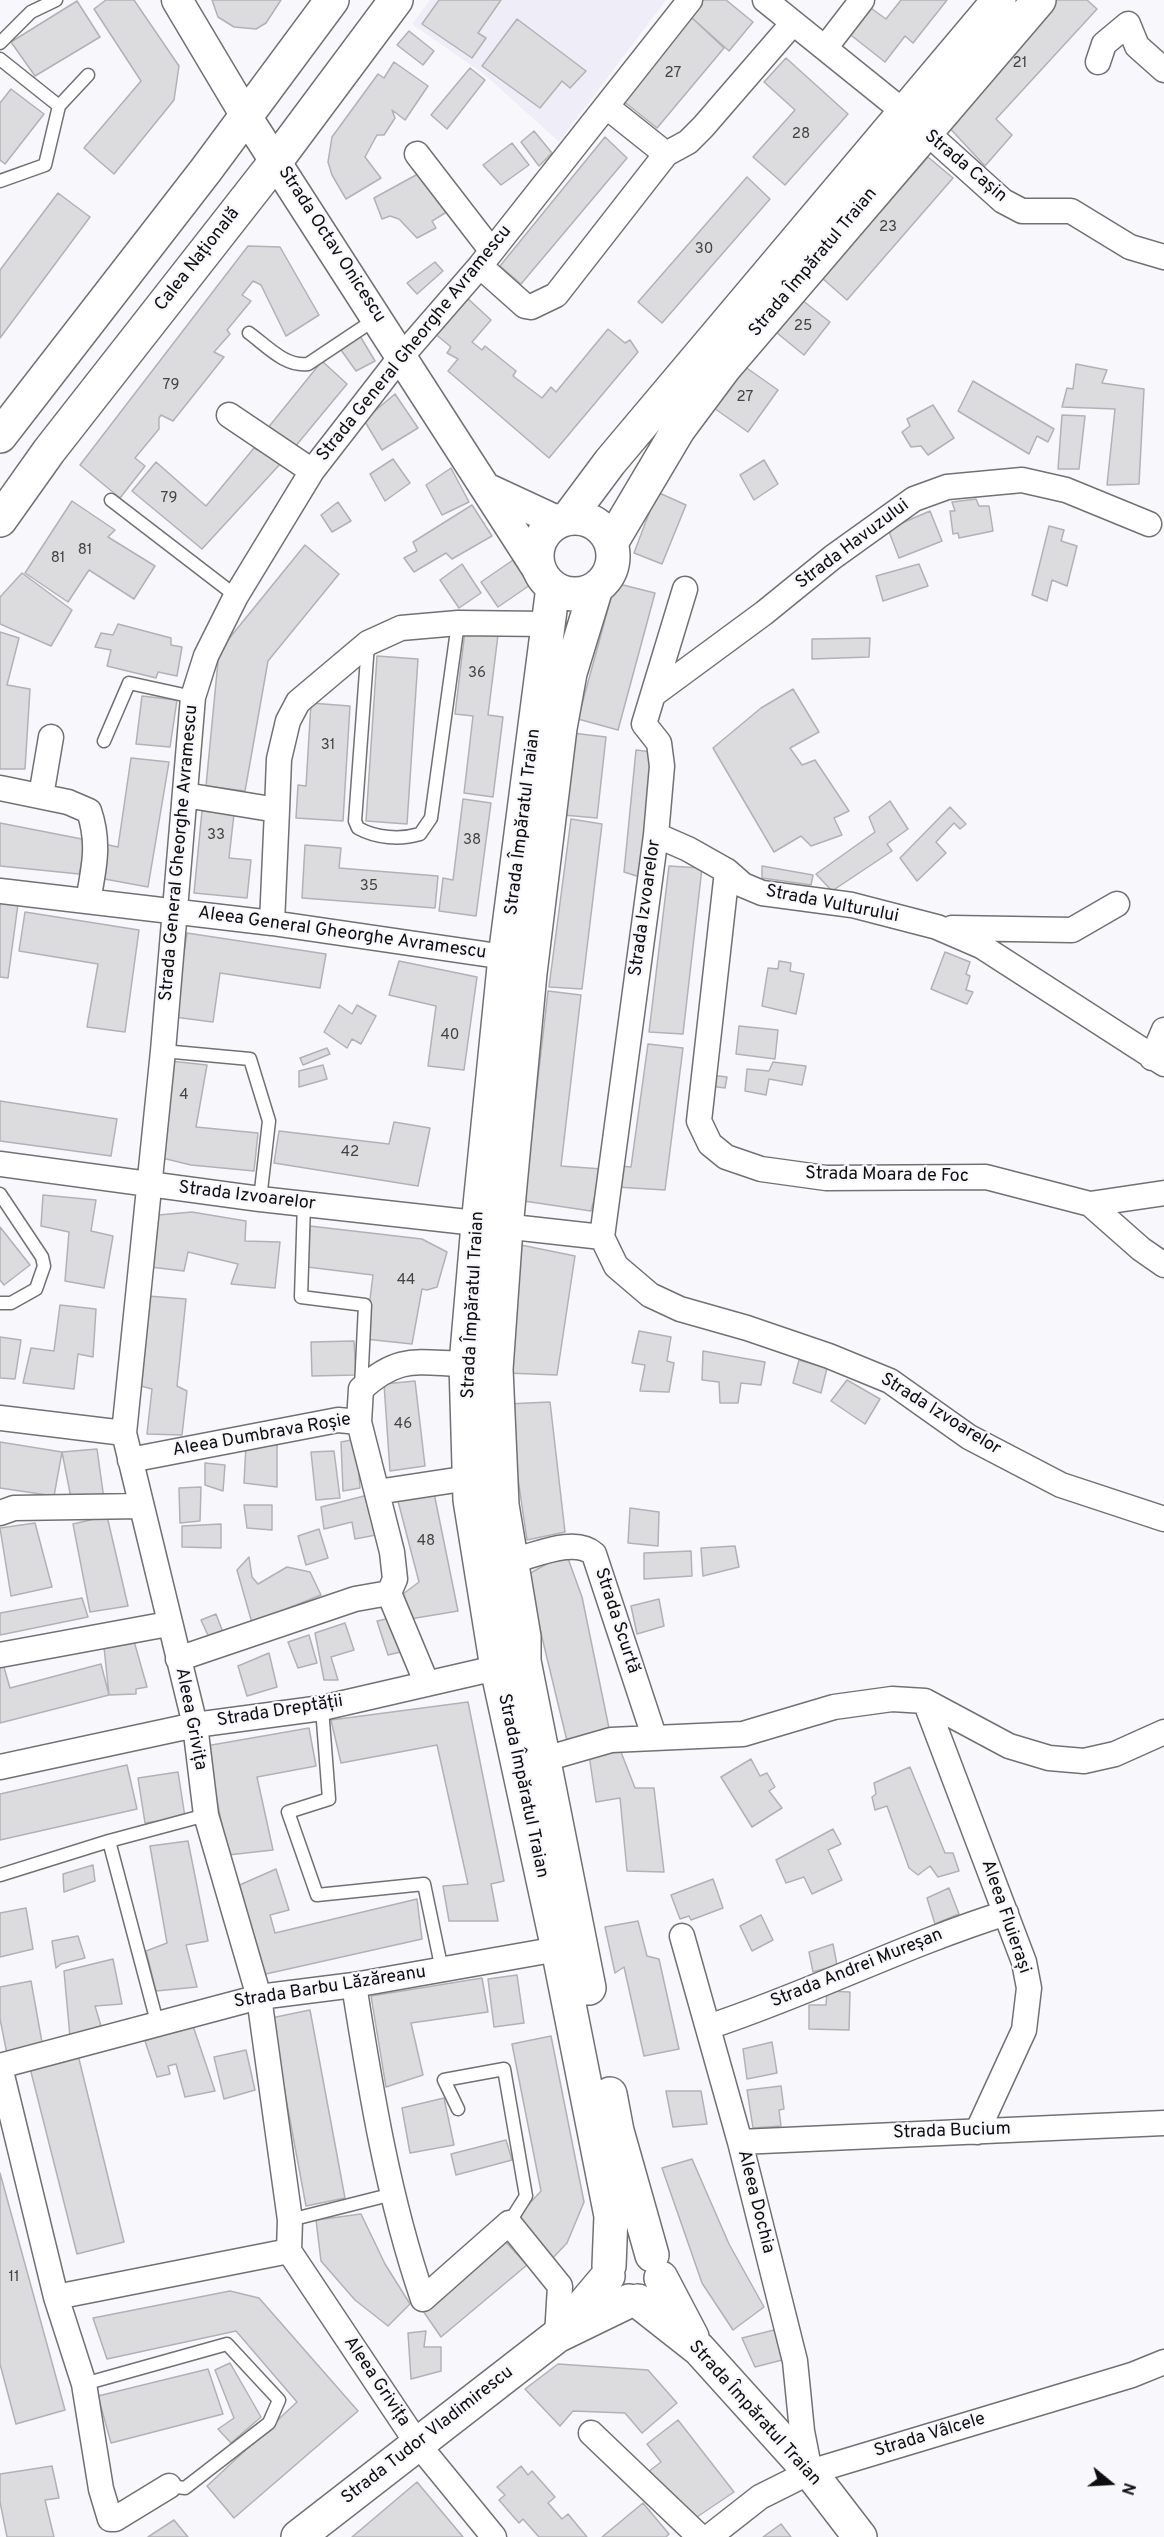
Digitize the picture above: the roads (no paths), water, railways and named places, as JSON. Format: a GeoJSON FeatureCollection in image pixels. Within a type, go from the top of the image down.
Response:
{"type":"FeatureCollection","features":[{"type":"Feature","properties":{"kind":"main road"},"geometry":{"type":"LineString","coordinates":[[0,436],[246,116],[332,0]]}},
{"type":"Feature","properties":{"kind":"main road","name":"Calea Națională"},"geometry":{"type":"LineString","coordinates":[[0,520],[49,451],[276,161],[396,0]]}},
{"type":"Feature","properties":{"kind":"main road","name":"Strada Împăratul Traian"},"geometry":{"type":"LineString","coordinates":[[611,543],[678,430],[914,123],[999,0]]}},
{"type":"Feature","properties":{"kind":"main road","name":"Strada Împăratul Traian"},"geometry":{"type":"LineString","coordinates":[[563,519],[610,462],[914,123],[1039,0]]}},
{"type":"Feature","properties":{"kind":"main road"},"geometry":{"type":"LineString","coordinates":[[583,518],[595,523],[605,531],[611,543],[614,555],[606,579],[596,588],[584,594],[571,594],[547,580],[536,554],[547,529],[563,519],[583,518]]}},
{"type":"Feature","properties":{"kind":"main road","name":"Strada Împăratul Traian"},"geometry":{"type":"LineString","coordinates":[[547,580],[547,624],[505,957],[492,1226],[502,1505],[524,1638],[510,1665],[545,1759],[617,2131],[657,2267],[699,2349]]}},
{"type":"Feature","properties":{"kind":"main road","name":"Strada Împăratul Traian"},"geometry":{"type":"LineString","coordinates":[[596,588],[570,673],[530,972],[492,1226],[466,1364],[470,1500],[510,1665],[558,1949],[611,2216],[609,2271]]}},
{"type":"Feature","properties":{"kind":"main road"},"geometry":{"type":"LineString","coordinates":[[637,2248],[657,2267],[654,2294],[634,2301],[614,2292],[609,2271],[614,2259],[628,2249],[637,2248]]}},
{"type":"Feature","properties":{"kind":"main road","name":"Strada Tudor Vladimirescu"},"geometry":{"type":"LineString","coordinates":[[557,2336],[609,2271]]}},
{"type":"Feature","properties":{"kind":"main road","name":"Strada Împăratul Traian"},"geometry":{"type":"LineString","coordinates":[[634,2301],[699,2349],[810,2472],[860,2537]]}},
{"type":"Feature","properties":{"kind":"main road","name":"Strada Tudor Vladimirescu"},"geometry":{"type":"LineString","coordinates":[[298,2537],[557,2336],[634,2301]]}},
{"type":"Feature","properties":{"kind":"street","name":"Strada Octav Onicescu"},"geometry":{"type":"LineString","coordinates":[[177,0],[246,116],[547,580]]}},
{"type":"Feature","properties":{"kind":"street","name":"Strada General Gheorghe Avramescu"},"geometry":{"type":"LineString","coordinates":[[147,1185],[163,1051],[193,697],[206,656],[236,596],[312,471],[402,356],[486,258],[690,0]]}},
{"type":"Feature","properties":{"kind":"street","name":"Strada Cașin"},"geometry":{"type":"LineString","coordinates":[[765,0],[914,123],[1003,201],[1022,211],[1071,211],[1130,247],[1164,257]]}},
{"type":"Feature","properties":{"kind":"street"},"geometry":{"type":"LineString","coordinates":[[825,48],[862,0]]}},
{"type":"Feature","properties":{"kind":"street"},"geometry":{"type":"LineString","coordinates":[[417,154],[486,258],[525,306],[531,307],[556,295],[666,154],[688,142],[703,127],[793,23]]}},
{"type":"Feature","properties":{"kind":"street"},"geometry":{"type":"LineString","coordinates":[[1098,62],[1104,44],[1128,24],[1137,46],[1164,69]]}},
{"type":"Feature","properties":{"kind":"street"},"geometry":{"type":"LineString","coordinates":[[607,107],[666,154]]}},
{"type":"Feature","properties":{"kind":"street"},"geometry":{"type":"LineString","coordinates":[[229,415],[312,471]]}},
{"type":"Feature","properties":{"kind":"street","name":"Strada Havuzului"},"geometry":{"type":"LineString","coordinates":[[654,694],[764,614],[833,556],[914,499],[947,487],[1022,480],[1066,490],[1149,524]]}},
{"type":"Feature","properties":{"kind":"street"},"geometry":{"type":"LineString","coordinates":[[488,489],[563,519]]}},
{"type":"Feature","properties":{"kind":"street","name":"Strada Izvoarelor"},"geometry":{"type":"LineString","coordinates":[[685,589],[645,724],[659,743],[662,766],[656,835],[602,1237],[616,1266],[650,1295],[680,1309],[829,1356],[890,1381],[969,1437],[1061,1485],[1164,1519]]}},
{"type":"Feature","properties":{"kind":"street"},"geometry":{"type":"LineString","coordinates":[[272,923],[279,759],[288,721],[298,702],[368,643],[401,628],[458,624],[547,624]]}},
{"type":"Feature","properties":{"kind":"street"},"geometry":{"type":"LineString","coordinates":[[41,796],[51,737]]}},
{"type":"Feature","properties":{"kind":"street"},"geometry":{"type":"LineString","coordinates":[[0,789],[68,802],[88,811],[95,830],[97,850],[88,901]]}},
{"type":"Feature","properties":{"kind":"street"},"geometry":{"type":"LineString","coordinates":[[185,795],[277,810]]}},
{"type":"Feature","properties":{"kind":"street","name":"Strada Vulturului"},"geometry":{"type":"LineString","coordinates":[[656,835],[727,871],[743,885],[762,893],[852,905],[937,927],[981,946],[1158,1061]]}},
{"type":"Feature","properties":{"kind":"street","name":"Strada Moara de Foc"},"geometry":{"type":"LineString","coordinates":[[727,871],[699,1120],[710,1144],[726,1157],[761,1169],[826,1178],[986,1177],[1090,1204],[1164,1193]]}},
{"type":"Feature","properties":{"kind":"street","name":"Aleea General Gheorghe Avramescu"},"geometry":{"type":"LineString","coordinates":[[0,891],[272,923],[505,957]]}},
{"type":"Feature","properties":{"kind":"street"},"geometry":{"type":"LineString","coordinates":[[937,927],[1072,930],[1117,904]]}},
{"type":"Feature","properties":{"kind":"street"},"geometry":{"type":"LineString","coordinates":[[1158,1061],[1164,1030]]}},
{"type":"Feature","properties":{"kind":"street","name":"Strada Izvoarelor"},"geometry":{"type":"LineString","coordinates":[[0,1164],[260,1199],[602,1237]]}},
{"type":"Feature","properties":{"kind":"street","name":"Aleea Grivița"},"geometry":{"type":"LineString","coordinates":[[147,1185],[124,1433],[168,1623],[195,1725],[206,1815],[259,1997],[290,2220],[289,2250],[417,2443],[494,2537]]}},
{"type":"Feature","properties":{"kind":"street"},"geometry":{"type":"LineString","coordinates":[[1090,1204],[1141,1249],[1164,1265]]}},
{"type":"Feature","properties":{"kind":"street","name":"Aleea Dumbrava Roșie"},"geometry":{"type":"LineString","coordinates":[[130,1460],[338,1420],[359,1422],[361,1389],[381,1371],[400,1363],[466,1364]]}},
{"type":"Feature","properties":{"kind":"street"},"geometry":{"type":"LineString","coordinates":[[0,1418],[124,1433]]}},
{"type":"Feature","properties":{"kind":"street"},"geometry":{"type":"LineString","coordinates":[[359,1422],[393,1552],[395,1579],[389,1593],[427,1684]]}},
{"type":"Feature","properties":{"kind":"street"},"geometry":{"type":"LineString","coordinates":[[377,1492],[469,1478]]}},
{"type":"Feature","properties":{"kind":"street"},"geometry":{"type":"LineString","coordinates":[[0,1513],[14,1508],[141,1506]]}},
{"type":"Feature","properties":{"kind":"street","name":"Strada Scurtă"},"geometry":{"type":"LineString","coordinates":[[511,1561],[571,1546],[588,1548],[594,1554],[654,1736]]}},
{"type":"Feature","properties":{"kind":"street"},"geometry":{"type":"LineString","coordinates":[[178,1659],[356,1599],[389,1593]]}},
{"type":"Feature","properties":{"kind":"street"},"geometry":{"type":"LineString","coordinates":[[0,1655],[168,1623]]}},
{"type":"Feature","properties":{"kind":"street","name":"Strada Dreptății"},"geometry":{"type":"LineString","coordinates":[[0,1767],[195,1725],[322,1708],[510,1665]]}},
{"type":"Feature","properties":{"kind":"street"},"geometry":{"type":"LineString","coordinates":[[545,1759],[611,1740],[654,1736],[744,1734],[834,1707],[892,1699],[925,1701],[1009,1746],[1049,1758],[1084,1761],[1115,1754],[1164,1732]]}},
{"type":"Feature","properties":{"kind":"street","name":"Aleea Fluierași"},"geometry":{"type":"LineString","coordinates":[[925,1701],[1024,1962],[1029,1988],[1024,2030],[977,2132]]}},
{"type":"Feature","properties":{"kind":"street","name":"Strada Andrei Mureșan"},"geometry":{"type":"LineString","coordinates":[[708,2027],[776,2003],[958,1928],[1006,1913]]}},
{"type":"Feature","properties":{"kind":"street","name":"Aleea Dochia"},"geometry":{"type":"LineString","coordinates":[[682,1936],[740,2142],[795,2361],[802,2431],[810,2472]]}},
{"type":"Feature","properties":{"kind":"street","name":"Strada Barbu Lăzăreanu"},"geometry":{"type":"LineString","coordinates":[[0,2067],[157,2022],[259,1997],[354,1985],[558,1949]]}},
{"type":"Feature","properties":{"kind":"street"},"geometry":{"type":"LineString","coordinates":[[354,1985],[375,2116],[402,2236],[423,2299],[509,2223],[560,2286],[557,2336]]}},
{"type":"Feature","properties":{"kind":"street"},"geometry":{"type":"LineString","coordinates":[[0,2067],[56,2297],[84,2384],[101,2489],[111,2519],[115,2519],[169,2486]]}},
{"type":"Feature","properties":{"kind":"street","name":"Strada Bucium"},"geometry":{"type":"LineString","coordinates":[[740,2142],[1164,2123]]}},
{"type":"Feature","properties":{"kind":"street"},"geometry":{"type":"LineString","coordinates":[[56,2297],[289,2250]]}},
{"type":"Feature","properties":{"kind":"street","name":"Strada Vâlcele"},"geometry":{"type":"LineString","coordinates":[[709,2537],[759,2497],[810,2472],[1132,2375],[1164,2362]]}},
{"type":"Feature","properties":{"kind":"street"},"geometry":{"type":"LineString","coordinates":[[591,2433],[700,2537]]}},
{"type":"Feature","properties":{"kind":"lane"},"geometry":{"type":"LineString","coordinates":[[0,43],[31,12],[56,0]]}},
{"type":"Feature","properties":{"kind":"lane"},"geometry":{"type":"LineString","coordinates":[[0,59],[59,106]]}},
{"type":"Feature","properties":{"kind":"lane"},"geometry":{"type":"LineString","coordinates":[[0,181],[45,165],[59,106],[88,75]]}},
{"type":"Feature","properties":{"kind":"lane"},"geometry":{"type":"LineString","coordinates":[[249,333],[287,362],[298,365],[308,364],[378,318]]}},
{"type":"Feature","properties":{"kind":"lane"},"geometry":{"type":"LineString","coordinates":[[111,500],[236,596]]}},
{"type":"Feature","properties":{"kind":"lane"},"geometry":{"type":"LineString","coordinates":[[368,643],[355,821],[358,828],[372,836],[409,837],[420,834],[431,818],[458,624]]}},
{"type":"Feature","properties":{"kind":"lane"},"geometry":{"type":"LineString","coordinates":[[104,741],[129,683],[193,697]]}},
{"type":"Feature","properties":{"kind":"lane"},"geometry":{"type":"LineString","coordinates":[[163,1051],[250,1059],[269,1121],[260,1199]]}},
{"type":"Feature","properties":{"kind":"lane"},"geometry":{"type":"LineString","coordinates":[[0,1194],[42,1257],[44,1266],[36,1289],[11,1304],[0,1303]]}},
{"type":"Feature","properties":{"kind":"lane"},"geometry":{"type":"LineString","coordinates":[[304,1203],[301,1297],[365,1305],[361,1389]]}},
{"type":"Feature","properties":{"kind":"lane"},"geometry":{"type":"LineString","coordinates":[[322,1708],[330,1799],[288,1812],[317,1895],[424,1884],[442,1970]]}},
{"type":"Feature","properties":{"kind":"lane"},"geometry":{"type":"LineString","coordinates":[[0,1875],[109,1841],[206,1815]]}},
{"type":"Feature","properties":{"kind":"lane"},"geometry":{"type":"LineString","coordinates":[[109,1841],[157,2022]]}},
{"type":"Feature","properties":{"kind":"lane"},"geometry":{"type":"LineString","coordinates":[[458,2109],[444,2080],[504,2069],[526,2196],[509,2223]]}},
{"type":"Feature","properties":{"kind":"lane"},"geometry":{"type":"LineString","coordinates":[[290,2220],[393,2194]]}},
{"type":"Feature","properties":{"kind":"lane"},"geometry":{"type":"LineString","coordinates":[[84,2384],[226,2344],[279,2400],[269,2423],[185,2488],[169,2486]]}}]}
